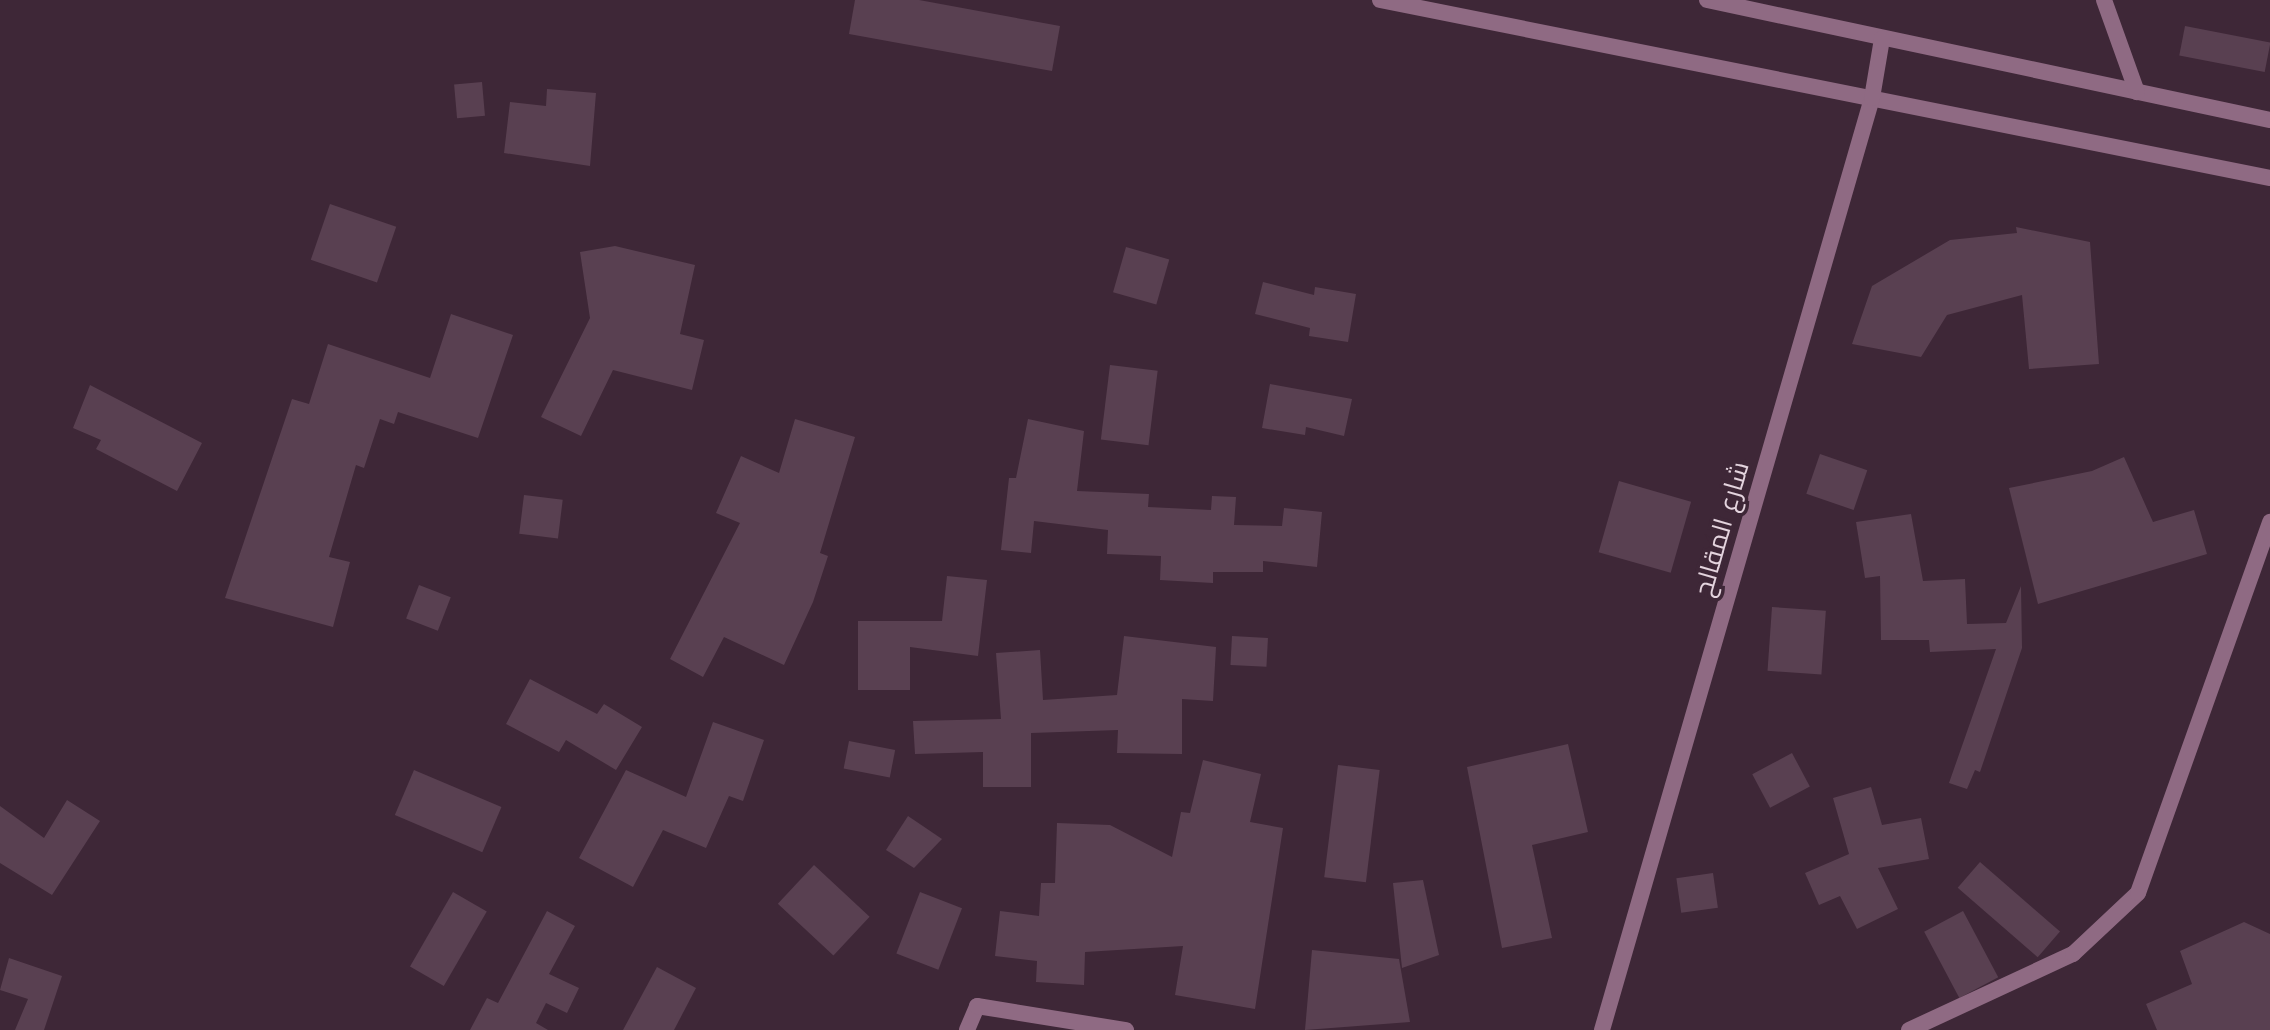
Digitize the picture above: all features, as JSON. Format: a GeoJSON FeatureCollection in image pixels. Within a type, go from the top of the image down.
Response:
{"type":"FeatureCollection","features":[{"type":"Feature","properties":{"kind":"street"},"geometry":{"type":"LineString","coordinates":[[1380,0],[2270,178]]}},
{"type":"Feature","properties":{"kind":"street"},"geometry":{"type":"LineString","coordinates":[[1707,0],[2270,120]]}},
{"type":"Feature","properties":{"kind":"street"},"geometry":{"type":"LineString","coordinates":[[2104,0],[2137,92]]}},
{"type":"Feature","properties":{"kind":"street","name":"شارع المقالح"},"geometry":{"type":"LineString","coordinates":[[1602,1030],[1872,98],[1882,39]]}},
{"type":"Feature","properties":{"kind":"street"},"geometry":{"type":"LineString","coordinates":[[1909,1030],[2073,954],[2138,893],[2270,522]]}},
{"type":"Feature","properties":{"kind":"street"},"geometry":{"type":"LineString","coordinates":[[967,1030],[977,1006],[1126,1030]]}},
{"type":"Feature","properties":{"kind":"building"},"geometry":{"type":"Polygon","coordinates":[[[855,0],[919,0],[1060,26],[1052,71],[849,34],[855,0]]]}},
{"type":"Feature","properties":{"kind":"building"},"geometry":{"type":"Polygon","coordinates":[[[2185,26],[2270,43],[2265,72],[2179,55],[2185,26]]]}},
{"type":"Feature","properties":{"kind":"building"},"geometry":{"type":"Polygon","coordinates":[[[482,82],[485,116],[457,118],[454,84],[482,82]]]}},
{"type":"Feature","properties":{"kind":"building"},"geometry":{"type":"Polygon","coordinates":[[[547,89],[596,93],[590,166],[504,153],[510,102],[546,106],[547,89]]]}},
{"type":"Feature","properties":{"kind":"building"},"geometry":{"type":"Polygon","coordinates":[[[330,204],[396,227],[377,283],[311,260],[330,204]]]}},
{"type":"Feature","properties":{"kind":"building"},"geometry":{"type":"Polygon","coordinates":[[[2016,227],[2090,242],[2099,364],[2029,369],[2022,295],[1947,315],[1921,357],[1852,344],[1872,286],[1950,240],[2017,233],[2016,227]]]}},
{"type":"Feature","properties":{"kind":"building"},"geometry":{"type":"Polygon","coordinates":[[[615,246],[695,265],[680,334],[704,340],[692,390],[613,370],[581,436],[541,417],[590,318],[580,252],[615,246]]]}},
{"type":"Feature","properties":{"kind":"building"},"geometry":{"type":"Polygon","coordinates":[[[1126,247],[1169,259],[1156,305],[1113,292],[1126,247]]]}},
{"type":"Feature","properties":{"kind":"building"},"geometry":{"type":"Polygon","coordinates":[[[1263,282],[1314,295],[1315,287],[1356,294],[1348,342],[1309,336],[1310,328],[1255,314],[1263,282]]]}},
{"type":"Feature","properties":{"kind":"building"},"geometry":{"type":"Polygon","coordinates":[[[451,314],[513,335],[478,438],[398,412],[394,424],[380,419],[364,468],[356,465],[329,557],[350,562],[333,627],[225,598],[292,399],[309,404],[328,344],[430,378],[451,314]]]}},
{"type":"Feature","properties":{"kind":"building"},"geometry":{"type":"Polygon","coordinates":[[[1110,365],[1158,371],[1149,445],[1101,439],[1110,365]]]}},
{"type":"Feature","properties":{"kind":"building"},"geometry":{"type":"Polygon","coordinates":[[[1270,384],[1352,399],[1344,436],[1306,427],[1305,435],[1262,428],[1270,384]]]}},
{"type":"Feature","properties":{"kind":"building"},"geometry":{"type":"Polygon","coordinates":[[[90,385],[202,443],[177,491],[96,449],[101,440],[73,428],[90,385]]]}},
{"type":"Feature","properties":{"kind":"building"},"geometry":{"type":"Polygon","coordinates":[[[795,419],[855,437],[820,553],[828,556],[813,602],[784,665],[724,637],[703,677],[670,659],[740,523],[716,513],[741,456],[779,473],[795,419]]]}},
{"type":"Feature","properties":{"kind":"building"},"geometry":{"type":"Polygon","coordinates":[[[1028,419],[1084,431],[1077,491],[1149,494],[1148,507],[1211,510],[1212,496],[1236,497],[1234,525],[1282,526],[1284,508],[1322,512],[1317,567],[1263,561],[1263,572],[1213,572],[1213,583],[1160,580],[1161,556],[1107,554],[1108,530],[1034,521],[1031,553],[1001,550],[1009,478],[1016,478],[1028,419]]]}},
{"type":"Feature","properties":{"kind":"building"},"geometry":{"type":"Polygon","coordinates":[[[1820,454],[1867,470],[1854,510],[1806,494],[1820,454]]]}},
{"type":"Feature","properties":{"kind":"building"},"geometry":{"type":"Polygon","coordinates":[[[2124,457],[2153,522],[2194,510],[2207,554],[2038,604],[2009,488],[2092,471],[2124,457]]]}},
{"type":"Feature","properties":{"kind":"building"},"geometry":{"type":"Polygon","coordinates":[[[1619,481],[1691,502],[1671,573],[1599,552],[1619,481]]]}},
{"type":"Feature","properties":{"kind":"building"},"geometry":{"type":"Polygon","coordinates":[[[524,495],[563,500],[558,538],[519,534],[524,495]]]}},
{"type":"Feature","properties":{"kind":"building"},"geometry":{"type":"Polygon","coordinates":[[[1911,514],[1923,581],[1965,579],[1967,624],[2006,623],[2021,586],[2022,648],[1980,772],[1975,770],[1967,789],[1949,783],[1996,649],[1930,652],[1929,640],[1881,640],[1880,576],[1865,578],[1856,522],[1911,514]]]}},
{"type":"Feature","properties":{"kind":"building"},"geometry":{"type":"Polygon","coordinates":[[[947,576],[987,580],[978,656],[910,647],[910,690],[858,690],[858,621],[942,621],[947,576]]]}},
{"type":"Feature","properties":{"kind":"building"},"geometry":{"type":"Polygon","coordinates":[[[419,585],[451,597],[438,631],[406,619],[419,585]]]}},
{"type":"Feature","properties":{"kind":"building"},"geometry":{"type":"Polygon","coordinates":[[[1772,607],[1826,611],[1821,675],[1768,671],[1772,607]]]}},
{"type":"Feature","properties":{"kind":"building"},"geometry":{"type":"Polygon","coordinates":[[[1124,636],[1216,647],[1213,701],[1182,699],[1182,754],[1117,753],[1118,730],[1031,733],[1031,787],[983,787],[983,752],[915,754],[913,721],[1001,719],[996,653],[1040,650],[1043,700],[1117,695],[1124,636]]]}},
{"type":"Feature","properties":{"kind":"building"},"geometry":{"type":"Polygon","coordinates":[[[1232,636],[1268,638],[1266,667],[1230,665],[1232,636]]]}},
{"type":"Feature","properties":{"kind":"building"},"geometry":{"type":"Polygon","coordinates":[[[530,679],[597,714],[604,704],[642,727],[616,770],[566,740],[559,752],[506,724],[530,679]]]}},
{"type":"Feature","properties":{"kind":"building"},"geometry":{"type":"Polygon","coordinates":[[[713,722],[764,740],[743,801],[729,796],[706,848],[663,830],[633,887],[579,858],[626,770],[686,797],[713,722]]]}},
{"type":"Feature","properties":{"kind":"building"},"geometry":{"type":"Polygon","coordinates":[[[849,741],[895,750],[890,777],[844,768],[849,741]]]}},
{"type":"Feature","properties":{"kind":"building"},"geometry":{"type":"Polygon","coordinates":[[[1568,744],[1588,832],[1532,845],[1552,938],[1502,948],[1467,767],[1568,744]]]}},
{"type":"Feature","properties":{"kind":"building"},"geometry":{"type":"Polygon","coordinates":[[[1792,753],[1810,787],[1770,808],[1752,774],[1792,753]]]}},
{"type":"Feature","properties":{"kind":"building"},"geometry":{"type":"Polygon","coordinates":[[[1203,760],[1261,774],[1250,822],[1283,828],[1255,1009],[1175,995],[1183,946],[1085,952],[1084,985],[1036,982],[1037,961],[995,956],[1000,911],[1039,916],[1041,883],[1055,883],[1057,823],[1110,825],[1172,857],[1181,812],[1190,813],[1203,760]]]}},
{"type":"Feature","properties":{"kind":"building"},"geometry":{"type":"Polygon","coordinates":[[[1338,765],[1380,770],[1366,882],[1324,877],[1338,765]]]}},
{"type":"Feature","properties":{"kind":"building"},"geometry":{"type":"Polygon","coordinates":[[[414,770],[501,807],[482,852],[395,815],[414,770]]]}},
{"type":"Feature","properties":{"kind":"building"},"geometry":{"type":"Polygon","coordinates":[[[1871,787],[1882,825],[1921,818],[1929,859],[1878,868],[1898,909],[1857,929],[1840,896],[1819,905],[1805,873],[1849,854],[1833,798],[1871,787]]]}},
{"type":"Feature","properties":{"kind":"building"},"geometry":{"type":"Polygon","coordinates":[[[67,800],[100,821],[52,895],[0,863],[0,806],[44,838],[67,800]]]}},
{"type":"Feature","properties":{"kind":"building"},"geometry":{"type":"Polygon","coordinates":[[[908,816],[942,839],[914,868],[886,850],[908,816]]]}},
{"type":"Feature","properties":{"kind":"building"},"geometry":{"type":"Polygon","coordinates":[[[1980,862],[2060,932],[2038,957],[1958,888],[1980,862]]]}},
{"type":"Feature","properties":{"kind":"building"},"geometry":{"type":"Polygon","coordinates":[[[814,865],[870,917],[833,956],[778,904],[814,865]]]}},
{"type":"Feature","properties":{"kind":"building"},"geometry":{"type":"Polygon","coordinates":[[[1713,873],[1718,908],[1681,913],[1676,878],[1713,873]]]}},
{"type":"Feature","properties":{"kind":"building"},"geometry":{"type":"Polygon","coordinates":[[[1423,880],[1439,955],[1402,968],[1393,883],[1423,880]]]}},
{"type":"Feature","properties":{"kind":"building"},"geometry":{"type":"Polygon","coordinates":[[[453,892],[487,912],[444,986],[410,966],[453,892]]]}},
{"type":"Feature","properties":{"kind":"building"},"geometry":{"type":"Polygon","coordinates":[[[920,892],[962,908],[938,970],[896,954],[920,892]]]}},
{"type":"Feature","properties":{"kind":"building"},"geometry":{"type":"Polygon","coordinates":[[[547,911],[575,926],[549,974],[579,988],[567,1013],[546,1003],[536,1023],[548,1030],[470,1030],[487,998],[498,1003],[547,911]]]}},
{"type":"Feature","properties":{"kind":"building"},"geometry":{"type":"Polygon","coordinates":[[[1963,911],[1998,977],[1959,998],[1924,932],[1963,911]]]}},
{"type":"Feature","properties":{"kind":"building"},"geometry":{"type":"Polygon","coordinates":[[[2244,922],[2270,934],[2270,1030],[2157,1030],[2146,1004],[2192,984],[2180,951],[2244,922]]]}},
{"type":"Feature","properties":{"kind":"building"},"geometry":{"type":"Polygon","coordinates":[[[1312,950],[1399,959],[1410,1022],[1305,1030],[1312,950]]]}},
{"type":"Feature","properties":{"kind":"building"},"geometry":{"type":"Polygon","coordinates":[[[9,958],[62,976],[44,1030],[15,1030],[28,999],[0,990],[9,958]]]}},
{"type":"Feature","properties":{"kind":"building"},"geometry":{"type":"Polygon","coordinates":[[[657,967],[696,988],[674,1030],[623,1030],[657,967]]]}}]}
